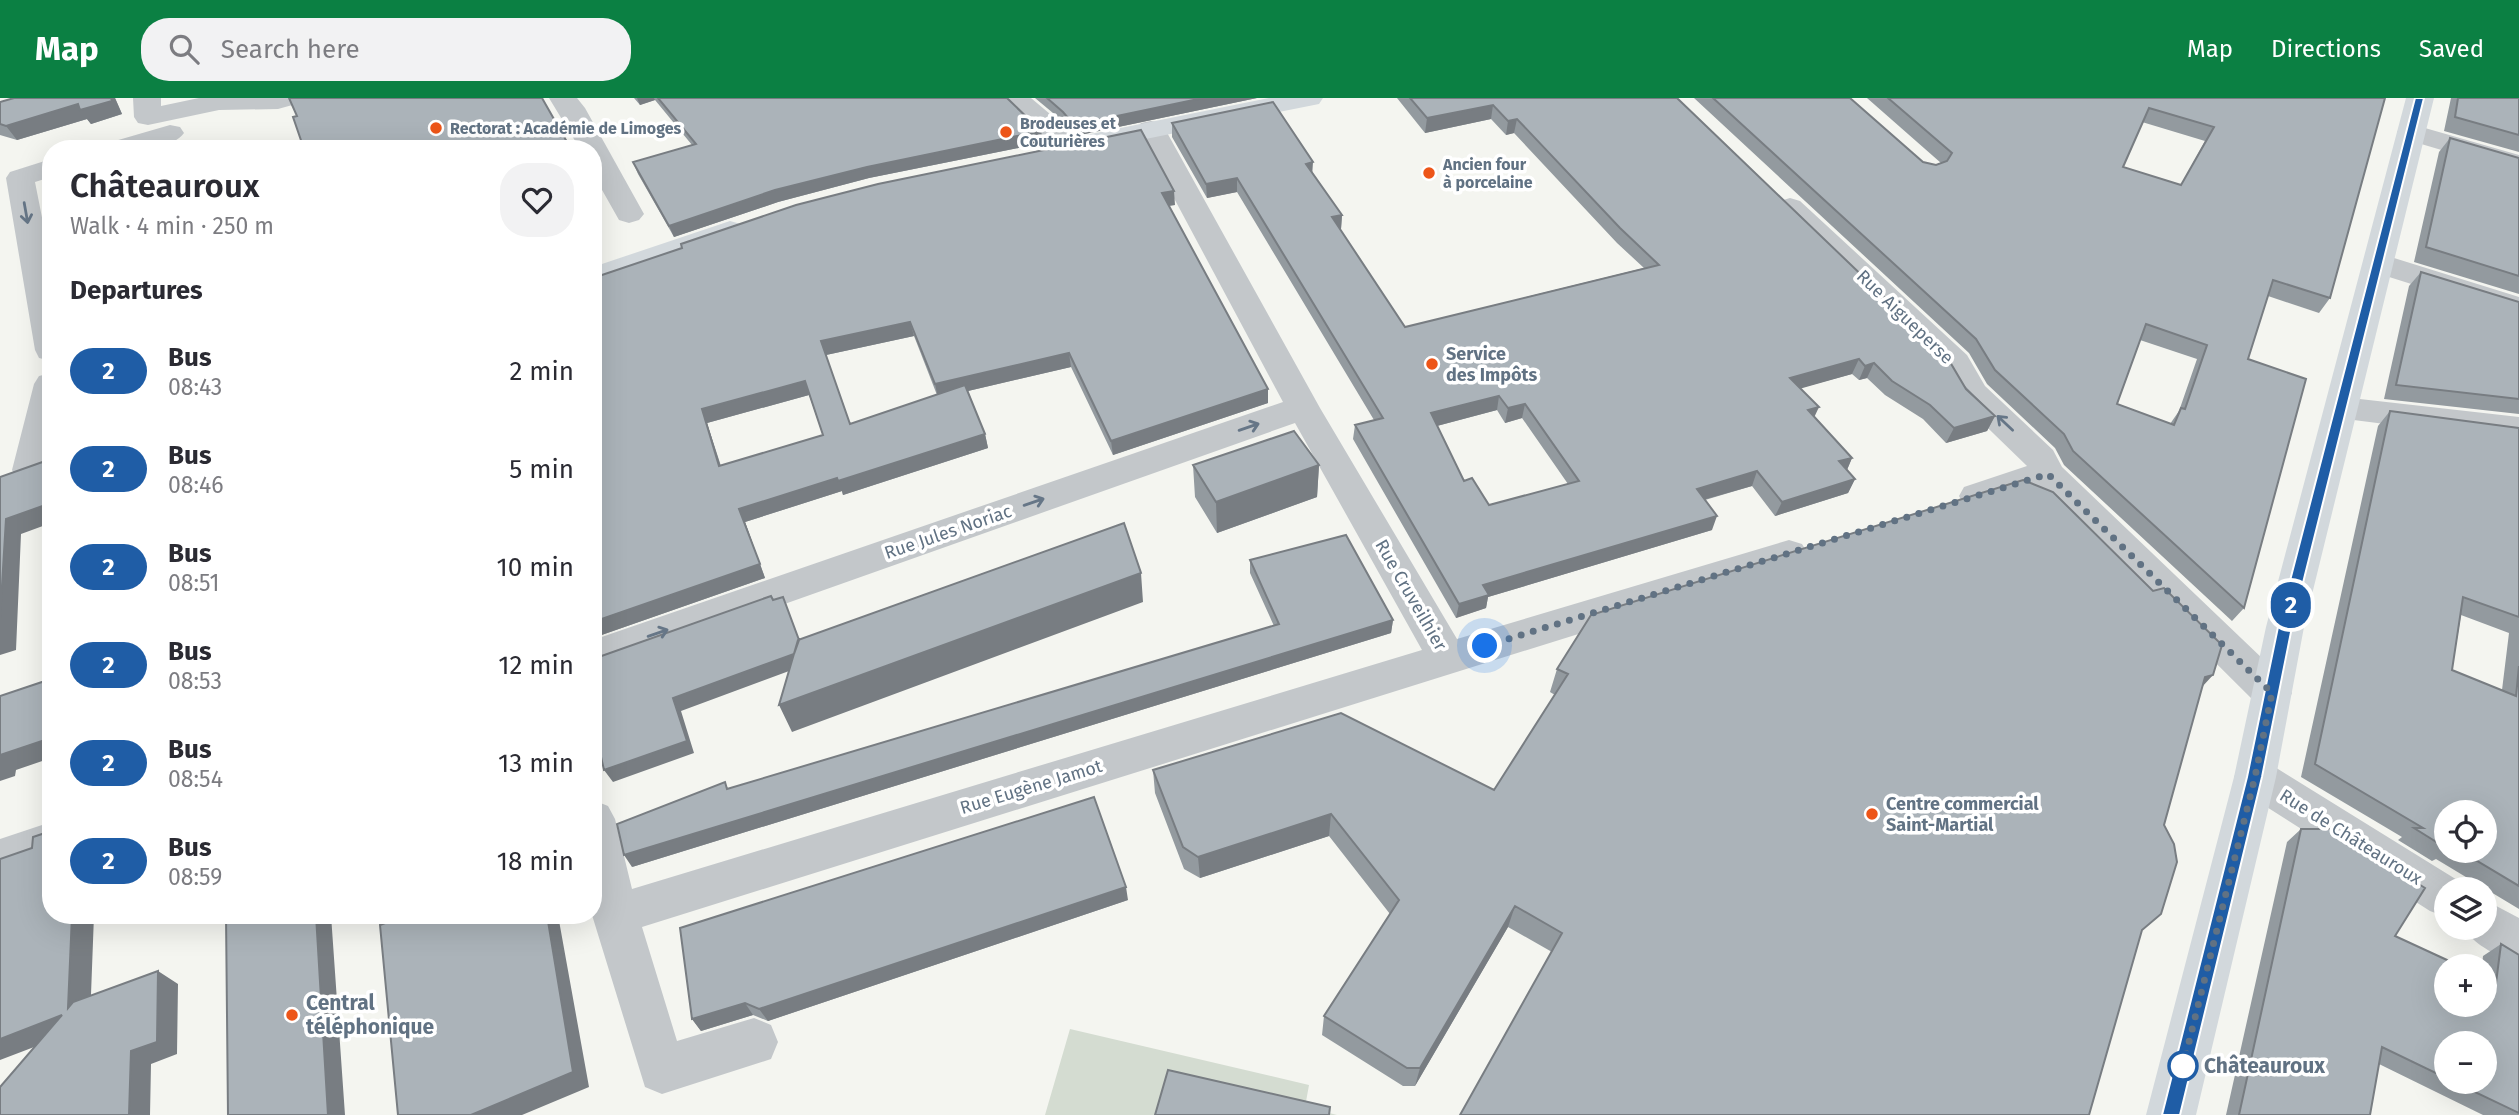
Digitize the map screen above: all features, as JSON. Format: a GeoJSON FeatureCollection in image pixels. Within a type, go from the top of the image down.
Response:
{"type":"FeatureCollection","features":[{"type":"Feature","properties":{"kind":"main road"},"geometry":{"type":"LineString","coordinates":[[1054,150],[1308,98]]}},
{"type":"Feature","properties":{"kind":"main road"},"geometry":{"type":"LineString","coordinates":[[2171,1115],[2255,777],[2285,627],[2415,115]]}},
{"type":"Feature","properties":{"kind":"main road"},"geometry":{"type":"LineString","coordinates":[[602,275],[750,223]]}},
{"type":"Feature","properties":{"kind":"street"},"geometry":{"type":"LineString","coordinates":[[132,140],[161,122],[222,100],[278,101],[286,98]]}},
{"type":"Feature","properties":{"kind":"street"},"geometry":{"type":"LineString","coordinates":[[563,98],[589,140]]}},
{"type":"Feature","properties":{"kind":"street"},"geometry":{"type":"LineString","coordinates":[[1015,98],[1054,131],[1054,150]]}},
{"type":"Feature","properties":{"kind":"street"},"geometry":{"type":"LineString","coordinates":[[2415,115],[2519,144]]}},
{"type":"Feature","properties":{"kind":"street"},"geometry":{"type":"LineString","coordinates":[[2415,115],[2519,164]]}},
{"type":"Feature","properties":{"kind":"street","name":"Rue Cruveilhier"},"geometry":{"type":"LineString","coordinates":[[1151,129],[1303,408],[1447,658],[1817,545]]}},
{"type":"Feature","properties":{"kind":"street"},"geometry":{"type":"LineString","coordinates":[[602,164],[629,214]]}},
{"type":"Feature","properties":{"kind":"street"},"geometry":{"type":"LineString","coordinates":[[42,172],[20,178],[42,255]]}},
{"type":"Feature","properties":{"kind":"street","name":"Rue Aigueperse"},"geometry":{"type":"LineString","coordinates":[[1765,183],[1955,363],[1973,394],[2041,459],[2048,474],[2272,693]]}},
{"type":"Feature","properties":{"kind":"street"},"geometry":{"type":"LineString","coordinates":[[2378,263],[2519,308]]}},
{"type":"Feature","properties":{"kind":"street","name":"Rue Jules Noriac"},"geometry":{"type":"LineString","coordinates":[[602,653],[1303,408]]}},
{"type":"Feature","properties":{"kind":"street"},"geometry":{"type":"LineString","coordinates":[[2342,409],[2519,429]]}},
{"type":"Feature","properties":{"kind":"street"},"geometry":{"type":"LineString","coordinates":[[27,471],[42,417]]}},
{"type":"Feature","properties":{"kind":"street"},"geometry":{"type":"LineString","coordinates":[[1949,505],[2048,474]]}},
{"type":"Feature","properties":{"kind":"street","name":"Rue Eugène Jamot"},"geometry":{"type":"LineString","coordinates":[[615,915],[1447,658]]}},
{"type":"Feature","properties":{"kind":"street","name":"Rue de Châteauroux"},"geometry":{"type":"LineString","coordinates":[[2255,777],[2434,889]]}},
{"type":"Feature","properties":{"kind":"street"},"geometry":{"type":"LineString","coordinates":[[0,859],[42,844]]}},
{"type":"Feature","properties":{"kind":"street"},"geometry":{"type":"LineString","coordinates":[[602,858],[615,915],[662,1070],[754,1042]]}},
{"type":"Feature","properties":{"kind":"street"},"geometry":{"type":"LineString","coordinates":[[2497,929],[2519,943]]}},
{"type":"Feature","properties":{"kind":"shaded area"},"geometry":{"type":"Polygon","coordinates":[[[1070,1029],[1309,1085],[1305,1107],[1337,1115],[1045,1115],[1070,1029]]]}},
{"type":"Feature","properties":{"kind":"building"},"geometry":{"type":"Polygon","coordinates":[[[14,98],[111,98],[112,101],[80,110],[78,104],[6,126],[0,124],[0,102],[14,98]]]}},
{"type":"Feature","properties":{"kind":"building","name":"Rectorat : Académie de Limoges"},"geometry":{"type":"Polygon","coordinates":[[[289,98],[542,98],[566,140],[301,140],[293,117],[297,116],[289,98]]]}},
{"type":"Feature","properties":{"kind":"building"},"geometry":{"type":"Polygon","coordinates":[[[658,98],[1007,98],[1041,131],[867,167],[775,190],[669,226],[633,162],[696,144],[658,98]]]}},
{"type":"Feature","properties":{"kind":"building"},"geometry":{"type":"Polygon","coordinates":[[[1047,98],[1203,98],[1074,125],[1047,98]]]}},
{"type":"Feature","properties":{"kind":"building"},"geometry":{"type":"Polygon","coordinates":[[[1410,98],[1677,98],[1947,357],[1966,389],[1995,416],[1954,428],[1930,405],[1892,381],[1874,363],[1865,366],[1859,359],[1790,378],[1819,407],[1808,410],[1852,458],[1839,461],[1855,479],[1782,502],[1757,471],[1697,489],[1717,516],[1483,585],[1489,595],[1459,604],[1355,425],[1383,418],[1237,178],[1206,184],[1172,123],[1273,102],[1313,162],[1306,164],[1342,215],[1332,217],[1405,327],[1659,265],[1620,228],[1517,119],[1508,121],[1493,105],[1427,118],[1410,98]],[[1499,396],[1431,413],[1464,481],[1472,478],[1489,505],[1579,481],[1525,404],[1508,408],[1499,396]]]}},
{"type":"Feature","properties":{"kind":"building"},"geometry":{"type":"Polygon","coordinates":[[[1713,98],[1850,98],[1923,162],[1936,165],[1947,161],[1952,153],[1888,98],[2385,98],[2330,298],[2273,280],[2248,359],[2306,379],[2244,608],[2073,451],[2064,434],[1995,370],[1976,339],[1713,98]],[[2149,108],[2123,167],[2181,185],[2214,127],[2149,108]],[[2146,324],[2117,404],[2174,425],[2181,408],[2185,409],[2207,345],[2146,324]]]}},
{"type":"Feature","properties":{"kind":"building"},"geometry":{"type":"Polygon","coordinates":[[[2458,98],[2519,98],[2519,135],[2455,117],[2458,98]]]}},
{"type":"Feature","properties":{"kind":"building"},"geometry":{"type":"Polygon","coordinates":[[[1141,130],[1174,191],[1162,193],[1268,389],[1111,441],[1069,353],[935,384],[910,322],[821,341],[850,424],[965,385],[985,434],[739,509],[760,564],[602,619],[602,275],[682,248],[681,244],[796,205],[878,184],[1141,130]],[[805,381],[702,409],[719,466],[823,435],[805,381]]]}},
{"type":"Feature","properties":{"kind":"building"},"geometry":{"type":"Polygon","coordinates":[[[2450,138],[2519,158],[2519,276],[2426,247],[2450,138]]]}},
{"type":"Feature","properties":{"kind":"building"},"geometry":{"type":"Polygon","coordinates":[[[2421,272],[2519,302],[2519,399],[2396,385],[2421,272]]]}},
{"type":"Feature","properties":{"kind":"building"},"geometry":{"type":"Polygon","coordinates":[[[2390,411],[2519,428],[2519,617],[2463,597],[2452,670],[2516,696],[2519,666],[2519,886],[2481,863],[2497,863],[2497,800],[2434,800],[2434,840],[2414,828],[2423,828],[2315,764],[2390,411]]]}},
{"type":"Feature","properties":{"kind":"building"},"geometry":{"type":"Polygon","coordinates":[[[1294,431],[1319,465],[1216,502],[1193,465],[1294,431]]]}},
{"type":"Feature","properties":{"kind":"building"},"geometry":{"type":"Polygon","coordinates":[[[42,462],[42,506],[6,519],[0,619],[0,477],[42,462]]]}},
{"type":"Feature","properties":{"kind":"building","name":"Centre commercial Saint-Martial"},"geometry":{"type":"Polygon","coordinates":[[[2023,480],[2053,492],[2153,591],[2164,588],[2222,645],[2213,675],[2205,677],[2164,825],[2174,844],[2177,862],[2161,914],[2142,930],[2089,1115],[1460,1115],[1562,933],[1515,906],[1420,1068],[1407,1068],[1324,1016],[1399,900],[1331,814],[1198,857],[1183,847],[1153,770],[1341,713],[1494,790],[1568,674],[1557,669],[1591,615],[2023,480]]]}},
{"type":"Feature","properties":{"kind":"building"},"geometry":{"type":"Polygon","coordinates":[[[1124,523],[1141,573],[779,705],[798,640],[1124,523]]]}},
{"type":"Feature","properties":{"kind":"building"},"geometry":{"type":"Polygon","coordinates":[[[1346,535],[1393,620],[624,855],[617,824],[725,782],[727,789],[1279,624],[1250,560],[1346,535]]]}},
{"type":"Feature","properties":{"kind":"building"},"geometry":{"type":"Polygon","coordinates":[[[771,596],[773,600],[783,597],[799,640],[794,654],[673,698],[687,741],[604,770],[602,656],[771,596]]]}},
{"type":"Feature","properties":{"kind":"building"},"geometry":{"type":"Polygon","coordinates":[[[42,682],[42,741],[0,755],[0,696],[42,682]]]}},
{"type":"Feature","properties":{"kind":"building"},"geometry":{"type":"Polygon","coordinates":[[[1094,797],[1126,887],[759,1009],[745,1003],[692,1019],[680,928],[1094,797]]]}},
{"type":"Feature","properties":{"kind":"building"},"geometry":{"type":"Polygon","coordinates":[[[2301,829],[2330,829],[2425,888],[2395,936],[2434,954],[2434,1017],[2497,1017],[2497,975],[2501,944],[2519,955],[2519,1113],[2479,1094],[2497,1094],[2497,1031],[2434,1031],[2434,1072],[2382,1047],[2370,1115],[2239,1115],[2301,829]]]}},
{"type":"Feature","properties":{"kind":"building"},"geometry":{"type":"Polygon","coordinates":[[[42,834],[42,924],[72,924],[68,1008],[73,1002],[158,971],[157,1042],[131,1051],[129,1115],[0,1115],[0,1087],[62,1015],[0,1039],[0,859],[32,848],[33,837],[42,834]]]}},
{"type":"Feature","properties":{"kind":"building","name":"Central téléphonique"},"geometry":{"type":"Polygon","coordinates":[[[226,924],[317,924],[328,1115],[228,1115],[226,924]]]}},
{"type":"Feature","properties":{"kind":"building"},"geometry":{"type":"Polygon","coordinates":[[[548,924],[573,1072],[471,1115],[398,1115],[380,925],[548,924]]]}},
{"type":"Feature","properties":{"kind":"building"},"geometry":{"type":"Polygon","coordinates":[[[1168,1070],[1330,1107],[1329,1115],[1155,1115],[1168,1070]]]}},
{"type":"Feature","properties":{"kind":"bus line","name":"2"},"geometry":{"type":"LineString","coordinates":[[2171,1115],[2255,777],[2285,627],[2332,452],[2420,98]]}},
{"type":"Feature","properties":{"kind":"place","name":"Rectorat : Académie de Limoges"},"geometry":{"type":"Point","coordinates":[436,128]}},
{"type":"Feature","properties":{"kind":"place","name":"Brodeuses et Couturières"},"geometry":{"type":"Point","coordinates":[1006,132]}},
{"type":"Feature","properties":{"kind":"place","name":"Ancien four à porcelaine"},"geometry":{"type":"Point","coordinates":[1429,173]}},
{"type":"Feature","properties":{"kind":"place","name":"Service des Impôts"},"geometry":{"type":"Point","coordinates":[1432,364]}},
{"type":"Feature","properties":{"kind":"place","name":"Centre commercial Saint-Martial"},"geometry":{"type":"Point","coordinates":[1872,814]}},
{"type":"Feature","properties":{"kind":"place","name":"Central téléphonique"},"geometry":{"type":"Point","coordinates":[292,1015]}},
{"type":"Feature","properties":{"kind":"place","name":"Châteauroux"},"geometry":{"type":"Point","coordinates":[2183,1066]}},
{"type":"Feature","properties":{"kind":"route"},"geometry":{"type":"LineString","coordinates":[[1485,646],[2048,474],[2272,693],[2255,777],[2183,1066]]}}]}
